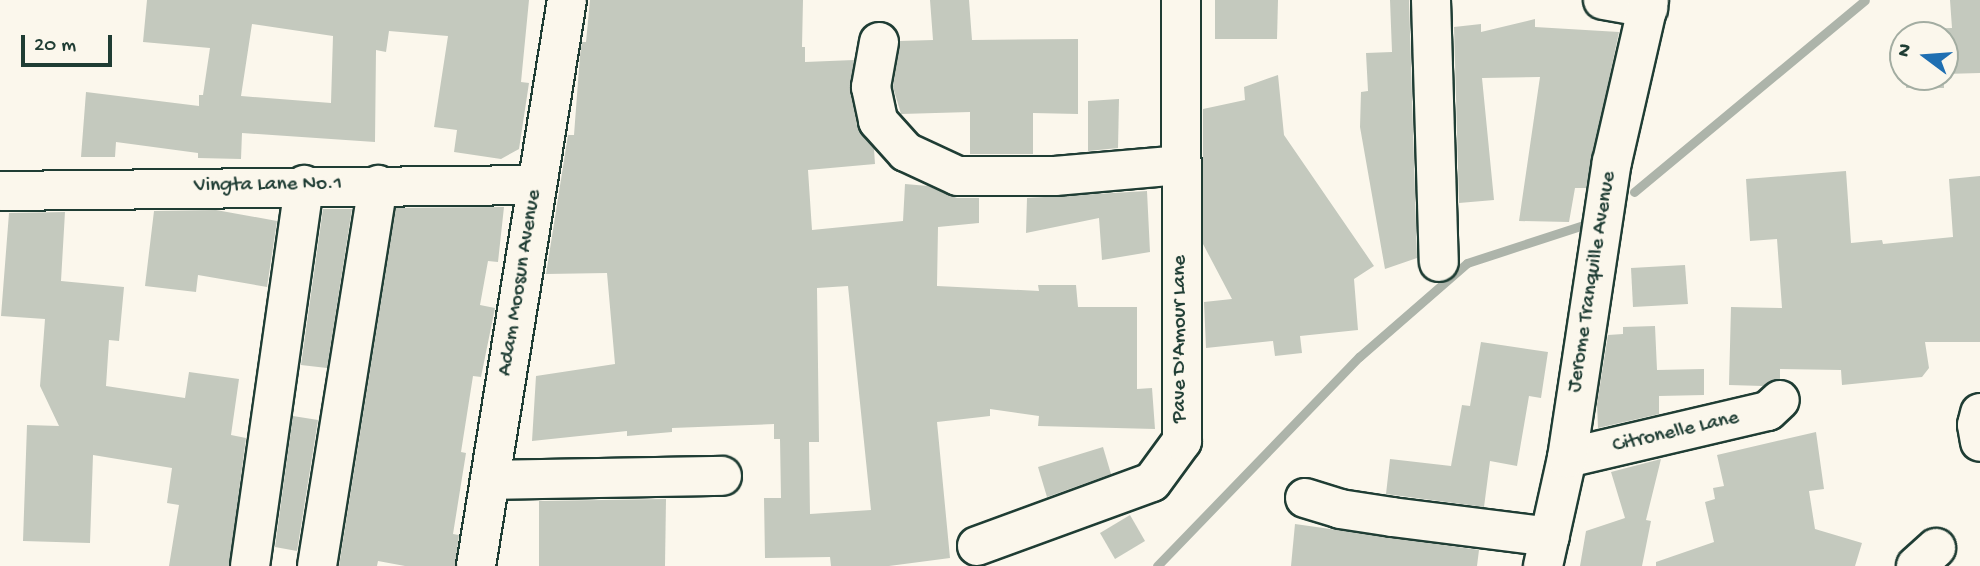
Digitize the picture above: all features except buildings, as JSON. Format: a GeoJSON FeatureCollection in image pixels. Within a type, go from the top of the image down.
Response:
{"type":"FeatureCollection","features":[{"type":"Feature","properties":{"kind":"street","name":"Adam Moosun Avenue"},"geometry":{"type":"LineString","coordinates":[[476,566],[568,0]]}},
{"type":"Feature","properties":{"kind":"street","name":"Pave D'Amour Lane"},"geometry":{"type":"LineString","coordinates":[[977,546],[1152,482],[1182,441],[1181,0]]}},
{"type":"Feature","properties":{"kind":"street"},"geometry":{"type":"LineString","coordinates":[[1432,0],[1439,262]]}},
{"type":"Feature","properties":{"kind":"street"},"geometry":{"type":"LineString","coordinates":[[1603,0],[1649,4]]}},
{"type":"Feature","properties":{"kind":"street","name":"Jerome Tranquille Avenue"},"geometry":{"type":"LineString","coordinates":[[1546,551],[1567,458],[1612,162],[1649,4]]}},
{"type":"Feature","properties":{"kind":"street"},"geometry":{"type":"LineString","coordinates":[[879,41],[871,87],[878,121],[906,152],[958,176],[1055,176],[1181,164]]}},
{"type":"Feature","properties":{"kind":"street","name":"Vingta Lane No.1"},"geometry":{"type":"LineString","coordinates":[[0,191],[536,184]]}},
{"type":"Feature","properties":{"kind":"street"},"geometry":{"type":"LineString","coordinates":[[317,566],[378,185]]}},
{"type":"Feature","properties":{"kind":"street"},"geometry":{"type":"LineString","coordinates":[[250,566],[304,186]]}},
{"type":"Feature","properties":{"kind":"street","name":"Citronelle Lane"},"geometry":{"type":"LineString","coordinates":[[1567,458],[1768,411],[1780,400]]}},
{"type":"Feature","properties":{"kind":"street"},"geometry":{"type":"LineString","coordinates":[[1980,413],[1977,425],[1980,442]]}},
{"type":"Feature","properties":{"kind":"street"},"geometry":{"type":"LineString","coordinates":[[491,481],[722,476]]}},
{"type":"Feature","properties":{"kind":"street"},"geometry":{"type":"LineString","coordinates":[[1305,498],[1340,509],[1392,517],[1546,551]]}},
{"type":"Feature","properties":{"kind":"waterway"},"geometry":{"type":"LineString","coordinates":[[1634,192],[1865,0]]}},
{"type":"Feature","properties":{"kind":"waterway"},"geometry":{"type":"LineString","coordinates":[[1157,566],[1359,357],[1467,263],[1586,224]]}}]}
